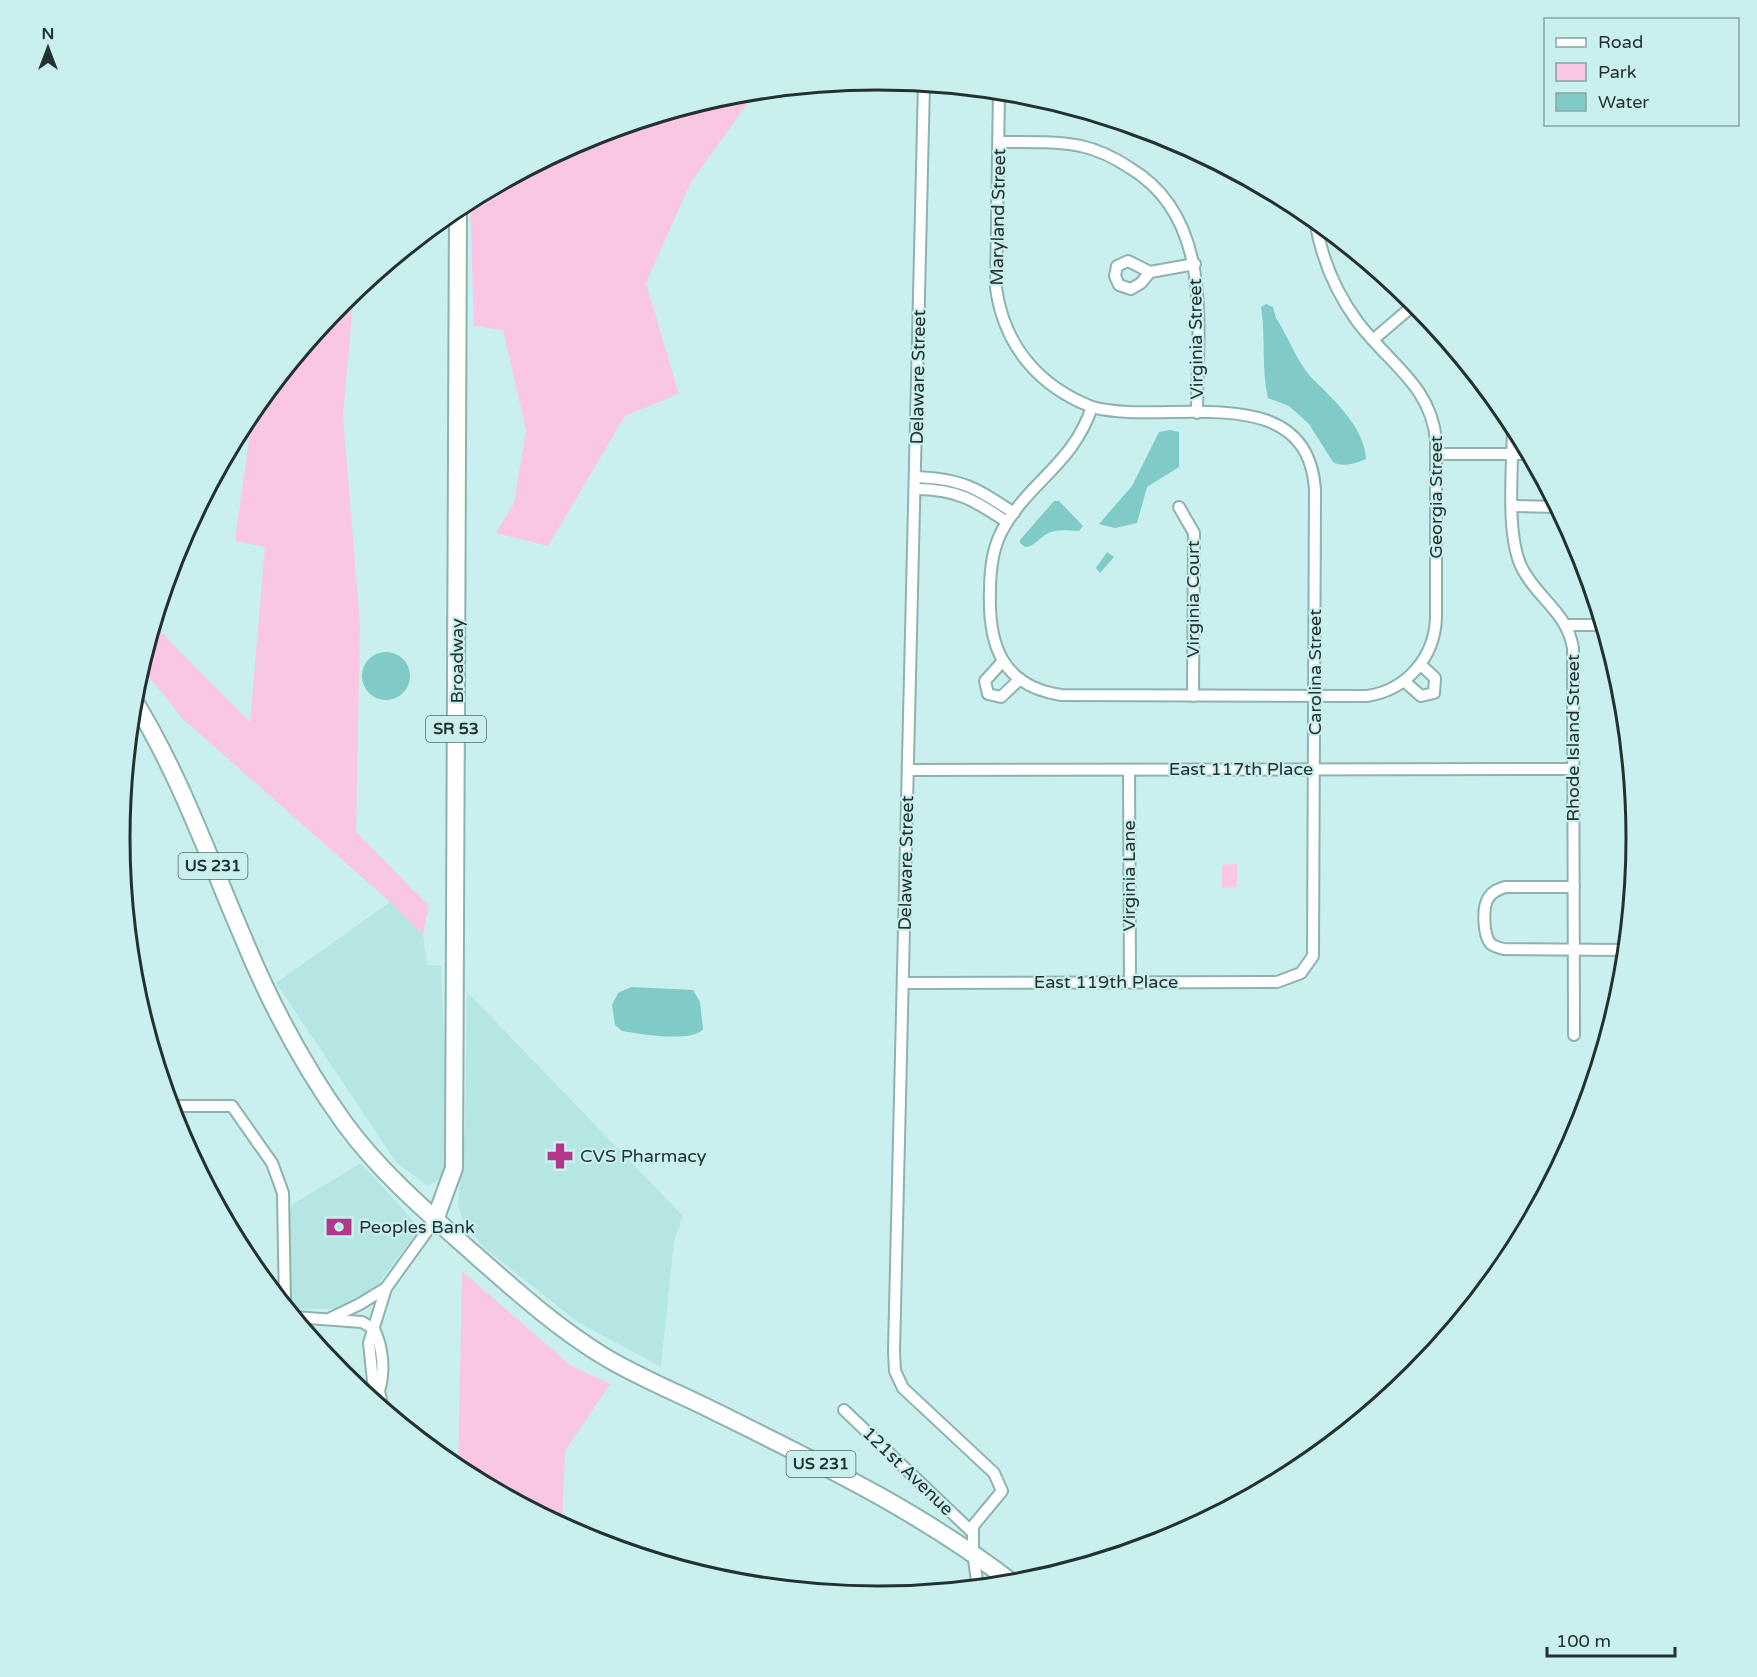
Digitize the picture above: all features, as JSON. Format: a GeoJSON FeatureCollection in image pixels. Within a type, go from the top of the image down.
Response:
{"type":"FeatureCollection","features":[{"type":"Feature","properties":{"kind":"main road","name":"Broadway"},"geometry":{"type":"LineString","coordinates":[[435,1220],[454,1168],[458,220]]}},
{"type":"Feature","properties":{"kind":"main road","name":"US 231"},"geometry":{"type":"LineString","coordinates":[[141,713],[181,788],[258,972],[308,1066],[346,1126],[435,1220],[538,1310],[606,1358],[818,1462],[903,1509],[973,1552],[1004,1576]]}},
{"type":"Feature","properties":{"kind":"street","name":"Delaware Street"},"geometry":{"type":"LineString","coordinates":[[924,92],[895,1371],[903,1388],[994,1473],[1002,1491],[973,1526],[972,1532]]}},
{"type":"Feature","properties":{"kind":"street","name":"Maryland Street"},"geometry":{"type":"LineString","coordinates":[[999,100],[996,288],[1005,326],[1015,346],[1041,377],[1069,397],[1092,407],[1121,413],[1197,413]]}},
{"type":"Feature","properties":{"kind":"street","name":"Virginia Street"},"geometry":{"type":"LineString","coordinates":[[999,142],[1083,147],[1114,158],[1136,171],[1156,188],[1172,208],[1189,241],[1195,264],[1197,413]]}},
{"type":"Feature","properties":{"kind":"street","name":"Georgia Street"},"geometry":{"type":"LineString","coordinates":[[1315,696],[1367,696],[1386,691],[1404,681],[1420,665],[1432,643],[1436,626],[1437,454],[1435,426],[1428,404],[1357,321],[1329,273],[1320,235]]}},
{"type":"Feature","properties":{"kind":"street"},"geometry":{"type":"LineString","coordinates":[[1150,272],[1195,264]]}},
{"type":"Feature","properties":{"kind":"street"},"geometry":{"type":"LineString","coordinates":[[1374,339],[1408,309]]}},
{"type":"Feature","properties":{"kind":"street"},"geometry":{"type":"LineString","coordinates":[[1092,407],[1079,439],[1007,522],[993,555],[990,590],[991,636],[1002,661],[1020,679],[1036,689],[1061,695],[1315,696]]}},
{"type":"Feature","properties":{"kind":"street","name":"Carolina Street"},"geometry":{"type":"LineString","coordinates":[[1197,413],[1241,413],[1263,417],[1288,431],[1304,450],[1313,471],[1315,490],[1315,947],[1305,969]]}},
{"type":"Feature","properties":{"kind":"street","name":"Rhode Island Street"},"geometry":{"type":"LineString","coordinates":[[1513,442],[1513,542],[1518,561],[1529,579],[1567,625],[1573,648],[1574,1035]]}},
{"type":"Feature","properties":{"kind":"street"},"geometry":{"type":"LineString","coordinates":[[1437,454],[1521,454]]}},
{"type":"Feature","properties":{"kind":"street"},"geometry":{"type":"LineString","coordinates":[[916,477],[948,478],[965,483],[1014,513]]}},
{"type":"Feature","properties":{"kind":"street"},"geometry":{"type":"LineString","coordinates":[[916,489],[956,492],[975,501],[1007,522]]}},
{"type":"Feature","properties":{"kind":"street"},"geometry":{"type":"LineString","coordinates":[[1513,506],[1550,507]]}},
{"type":"Feature","properties":{"kind":"street","name":"Virginia Court"},"geometry":{"type":"LineString","coordinates":[[1179,507],[1194,533],[1193,696]]}},
{"type":"Feature","properties":{"kind":"street"},"geometry":{"type":"LineString","coordinates":[[1567,625],[1595,625]]}},
{"type":"Feature","properties":{"kind":"street"},"geometry":{"type":"LineString","coordinates":[[1002,661],[985,681],[988,694],[1001,697],[1020,679]]}},
{"type":"Feature","properties":{"kind":"street"},"geometry":{"type":"LineString","coordinates":[[1404,681],[1420,696],[1434,693],[1435,678],[1420,665]]}},
{"type":"Feature","properties":{"kind":"street","name":"East 117th Place"},"geometry":{"type":"LineString","coordinates":[[908,770],[1573,769]]}},
{"type":"Feature","properties":{"kind":"street","name":"Virginia Lane"},"geometry":{"type":"LineString","coordinates":[[1129,770],[1130,981]]}},
{"type":"Feature","properties":{"kind":"street"},"geometry":{"type":"LineString","coordinates":[[1574,887],[1505,887],[1495,890],[1486,903],[1486,933],[1492,945],[1504,950],[1619,950]]}},
{"type":"Feature","properties":{"kind":"street","name":"East 119th Place"},"geometry":{"type":"LineString","coordinates":[[903,983],[1277,982],[1295,977],[1305,969]]}},
{"type":"Feature","properties":{"kind":"street"},"geometry":{"type":"LineString","coordinates":[[180,1106],[231,1106],[272,1163],[283,1193],[285,1294]]}},
{"type":"Feature","properties":{"kind":"street"},"geometry":{"type":"LineString","coordinates":[[374,1329],[386,1288],[435,1220]]}},
{"type":"Feature","properties":{"kind":"street"},"geometry":{"type":"LineString","coordinates":[[331,1318],[386,1288]]}},
{"type":"Feature","properties":{"kind":"street"},"geometry":{"type":"LineString","coordinates":[[304,1317],[362,1322],[374,1329],[380,1342],[383,1377],[379,1391],[380,1397]]}},
{"type":"Feature","properties":{"kind":"street","name":"121st Avenue"},"geometry":{"type":"LineString","coordinates":[[844,1410],[972,1532]]}},
{"type":"Feature","properties":{"kind":"street"},"geometry":{"type":"LineString","coordinates":[[972,1532],[977,1581]]}},
{"type":"Feature","properties":{"kind":"shaded area"},"geometry":{"type":"Polygon","coordinates":[[[390,902],[423,935],[427,965],[441,966],[447,1105],[445,1167],[440,1179],[428,1186],[396,1162],[276,983],[390,902]]]}},
{"type":"Feature","properties":{"kind":"shaded area"},"geometry":{"type":"Polygon","coordinates":[[[467,992],[683,1216],[674,1241],[661,1367],[578,1322],[489,1252],[465,1227],[458,1205],[465,1128],[467,992]]]}},
{"type":"Feature","properties":{"kind":"shaded area"},"geometry":{"type":"Polygon","coordinates":[[[361,1163],[417,1225],[417,1232],[378,1284],[363,1298],[337,1309],[298,1309],[291,1301],[290,1211],[293,1204],[361,1163]]]}},
{"type":"Feature","properties":{"kind":"green space"},"geometry":{"type":"Polygon","coordinates":[[[749,101],[691,182],[646,283],[679,394],[625,416],[548,546],[496,533],[514,503],[526,430],[503,330],[474,326],[470,211],[547,167],[592,147],[685,116],[749,101]]]}},
{"type":"Feature","properties":{"kind":"green space"},"geometry":{"type":"Polygon","coordinates":[[[353,306],[343,416],[360,624],[356,832],[429,906],[423,935],[390,902],[183,719],[148,676],[160,631],[250,722],[265,547],[235,541],[250,433],[285,383],[353,306]]]}},
{"type":"Feature","properties":{"kind":"green space"},"geometry":{"type":"Polygon","coordinates":[[[1237,864],[1237,887],[1222,888],[1222,865],[1237,864]]]}},
{"type":"Feature","properties":{"kind":"green space"},"geometry":{"type":"Polygon","coordinates":[[[462,1271],[570,1365],[610,1384],[565,1451],[562,1517],[504,1487],[458,1458],[462,1271]]]}},
{"type":"Feature","properties":{"kind":"water"},"geometry":{"type":"Polygon","coordinates":[[[1266,304],[1273,307],[1276,318],[1309,375],[1339,405],[1354,425],[1364,447],[1366,459],[1345,465],[1333,462],[1309,424],[1289,406],[1268,398],[1261,307],[1266,304]]]}},
{"type":"Feature","properties":{"kind":"water"},"geometry":{"type":"Polygon","coordinates":[[[1170,430],[1179,432],[1179,467],[1147,487],[1137,523],[1115,528],[1099,524],[1132,486],[1159,432],[1170,430]]]}},
{"type":"Feature","properties":{"kind":"water"},"geometry":{"type":"Polygon","coordinates":[[[1054,501],[1059,501],[1083,526],[1079,531],[1053,531],[1025,547],[1020,540],[1054,501]]]}},
{"type":"Feature","properties":{"kind":"water"},"geometry":{"type":"Polygon","coordinates":[[[1107,552],[1114,557],[1100,573],[1096,568],[1107,552]]]}},
{"type":"Feature","properties":{"kind":"water"},"geometry":{"type":"Polygon","coordinates":[[[381,652],[391,652],[406,662],[410,676],[409,685],[400,696],[391,700],[381,700],[366,690],[362,681],[362,671],[372,656],[381,652]]]}},
{"type":"Feature","properties":{"kind":"water"},"geometry":{"type":"Polygon","coordinates":[[[631,987],[693,990],[700,1002],[703,1029],[689,1036],[677,1037],[622,1031],[615,1025],[612,1005],[618,993],[631,987]]]}},
{"type":"Feature","properties":{"kind":"place","name":"CVS Pharmacy"},"geometry":{"type":"Point","coordinates":[560,1156]}},
{"type":"Feature","properties":{"kind":"place","name":"Peoples Bank"},"geometry":{"type":"Point","coordinates":[339,1227]}}]}
